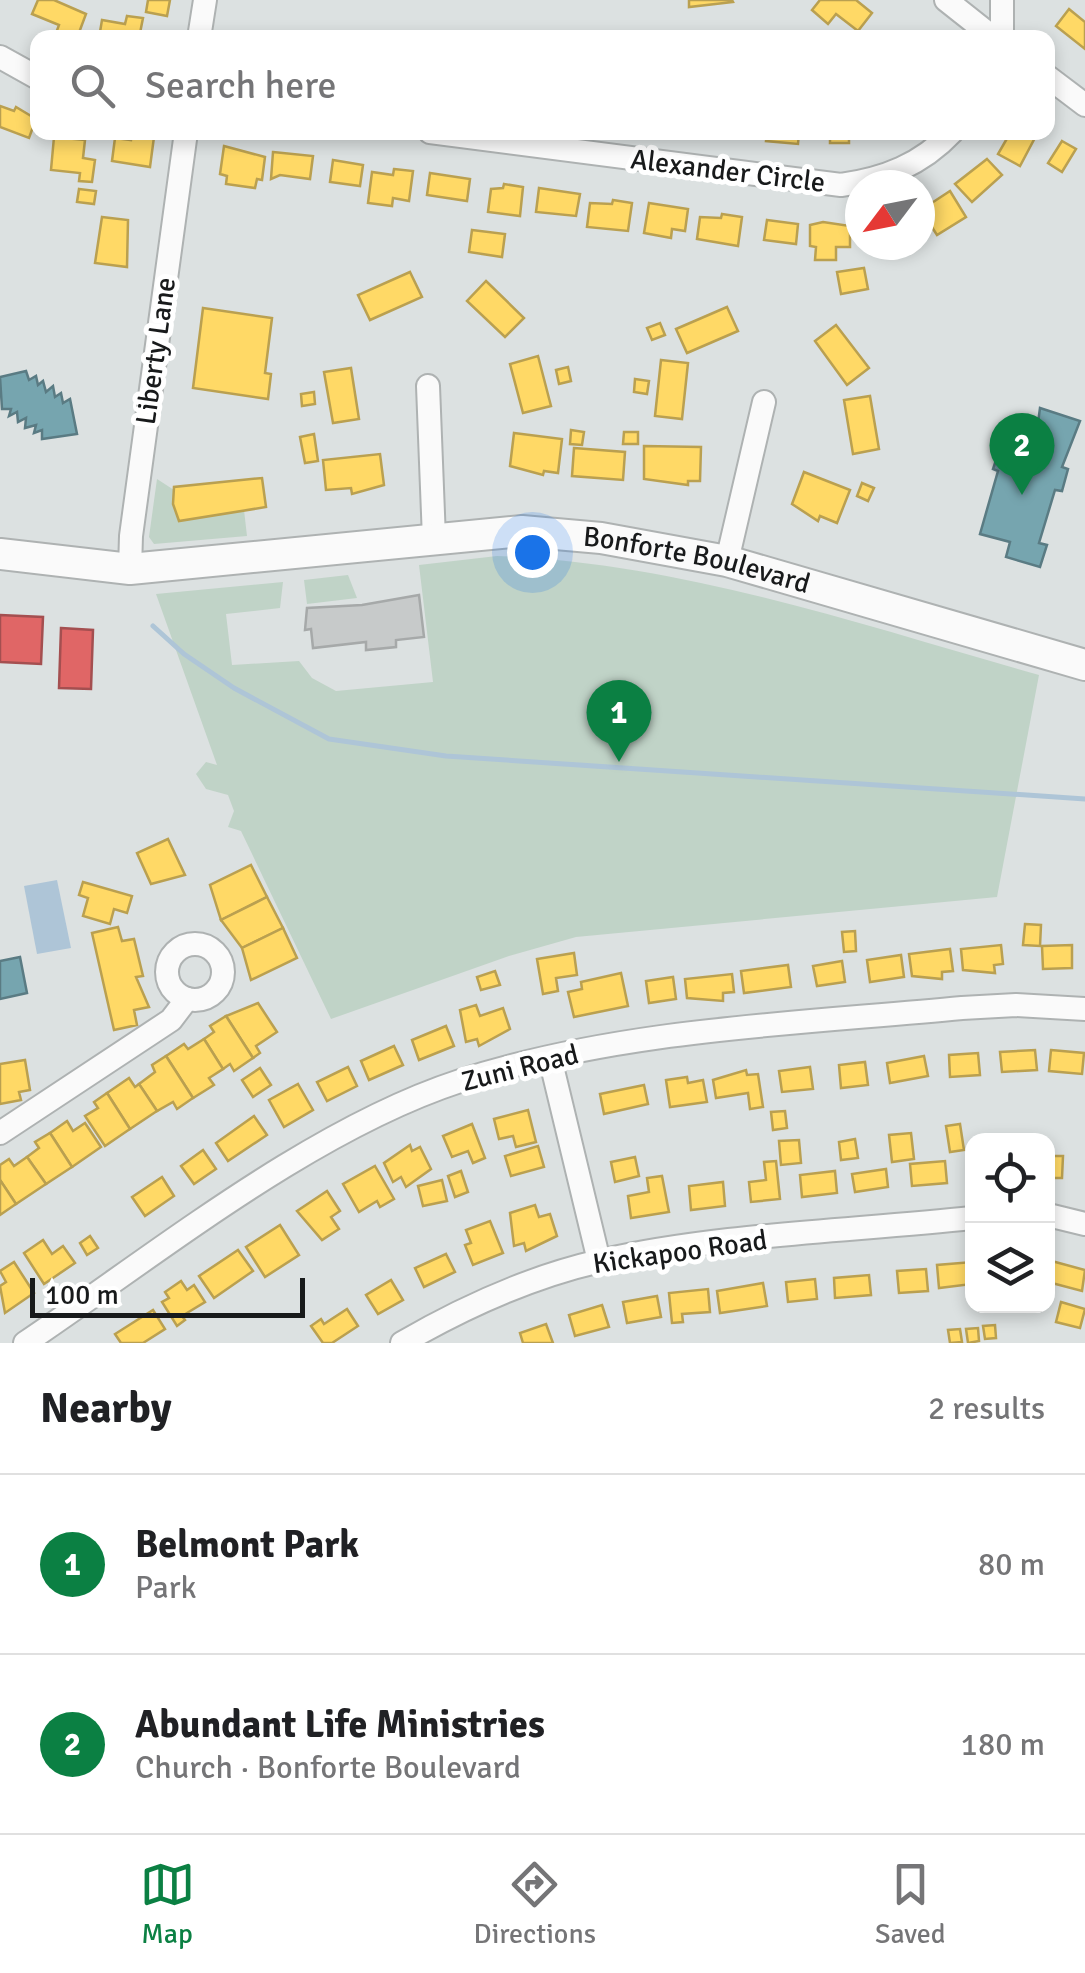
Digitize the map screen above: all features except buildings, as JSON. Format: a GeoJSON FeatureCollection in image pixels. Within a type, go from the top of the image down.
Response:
{"type":"FeatureCollection","features":[{"type":"Feature","properties":{"kind":"main road","name":"Bonforte Boulevard"},"geometry":{"type":"LineString","coordinates":[[0,554],[130,569],[522,531],[601,538],[727,561],[1085,663]]}},
{"type":"Feature","properties":{"kind":"street"},"geometry":{"type":"LineString","coordinates":[[200,30],[204,0]]}},
{"type":"Feature","properties":{"kind":"street"},"geometry":{"type":"LineString","coordinates":[[946,0],[987,30]]}},
{"type":"Feature","properties":{"kind":"street"},"geometry":{"type":"LineString","coordinates":[[999,30],[1002,0]]}},
{"type":"Feature","properties":{"kind":"street"},"geometry":{"type":"LineString","coordinates":[[0,57],[30,74]]}},
{"type":"Feature","properties":{"kind":"street"},"geometry":{"type":"LineString","coordinates":[[1055,82],[1085,106]]}},
{"type":"Feature","properties":{"kind":"street","name":"Liberty Lane"},"geometry":{"type":"LineString","coordinates":[[130,569],[131,536],[185,140]]}},
{"type":"Feature","properties":{"kind":"street","name":"Alexander Circle"},"geometry":{"type":"LineString","coordinates":[[492,140],[841,185],[892,174],[943,140]]}},
{"type":"Feature","properties":{"kind":"street"},"geometry":{"type":"LineString","coordinates":[[428,386],[434,540]]}},
{"type":"Feature","properties":{"kind":"street"},"geometry":{"type":"LineString","coordinates":[[727,561],[764,402]]}},
{"type":"Feature","properties":{"kind":"street"},"geometry":{"type":"LineString","coordinates":[[0,1133],[171,1020],[187,999]]}},
{"type":"Feature","properties":{"kind":"street","name":"Zuni Road"},"geometry":{"type":"LineString","coordinates":[[25,1343],[261,1184],[356,1127],[458,1082],[633,1041],[1016,1004],[1085,1009]]}},
{"type":"Feature","properties":{"kind":"street"},"geometry":{"type":"LineString","coordinates":[[550,1058],[598,1261]]}},
{"type":"Feature","properties":{"kind":"street"},"geometry":{"type":"LineString","coordinates":[[1055,1217],[1085,1224]]}},
{"type":"Feature","properties":{"kind":"street","name":"Kickapoo Road"},"geometry":{"type":"LineString","coordinates":[[402,1343],[499,1294],[598,1261],[700,1246],[965,1219]]}},
{"type":"Feature","properties":{"kind":"green space"},"geometry":{"type":"Polygon","coordinates":[[[157,479],[174,490],[179,521],[244,510],[247,536],[154,544],[149,537],[157,479]]]}},
{"type":"Feature","properties":{"kind":"green space"},"geometry":{"type":"Polygon","coordinates":[[[497,556],[567,561],[704,584],[839,617],[1039,675],[997,897],[576,937],[509,956],[331,1019],[241,831],[228,827],[234,811],[228,795],[206,789],[196,774],[206,762],[217,765],[156,594],[283,582],[280,608],[226,614],[232,665],[299,661],[312,678],[336,691],[433,682],[419,565],[497,556]]]}},
{"type":"Feature","properties":{"kind":"green space"},"geometry":{"type":"Polygon","coordinates":[[[348,575],[357,598],[307,604],[304,580],[348,575]]]}},
{"type":"Feature","properties":{"kind":"water"},"geometry":{"type":"Polygon","coordinates":[[[57,880],[71,948],[37,954],[24,886],[57,880]]]}},
{"type":"Feature","properties":{"kind":"waterway"},"geometry":{"type":"LineString","coordinates":[[153,626],[184,654],[234,688],[329,739],[446,756],[1085,799]]}},
{"type":"Feature","properties":{"kind":"place","name":"Abundant Life Ministries"},"geometry":{"type":"Point","coordinates":[1022,495]}},
{"type":"Feature","properties":{"kind":"place","name":"Belmont Park"},"geometry":{"type":"Point","coordinates":[619,762]}}]}
